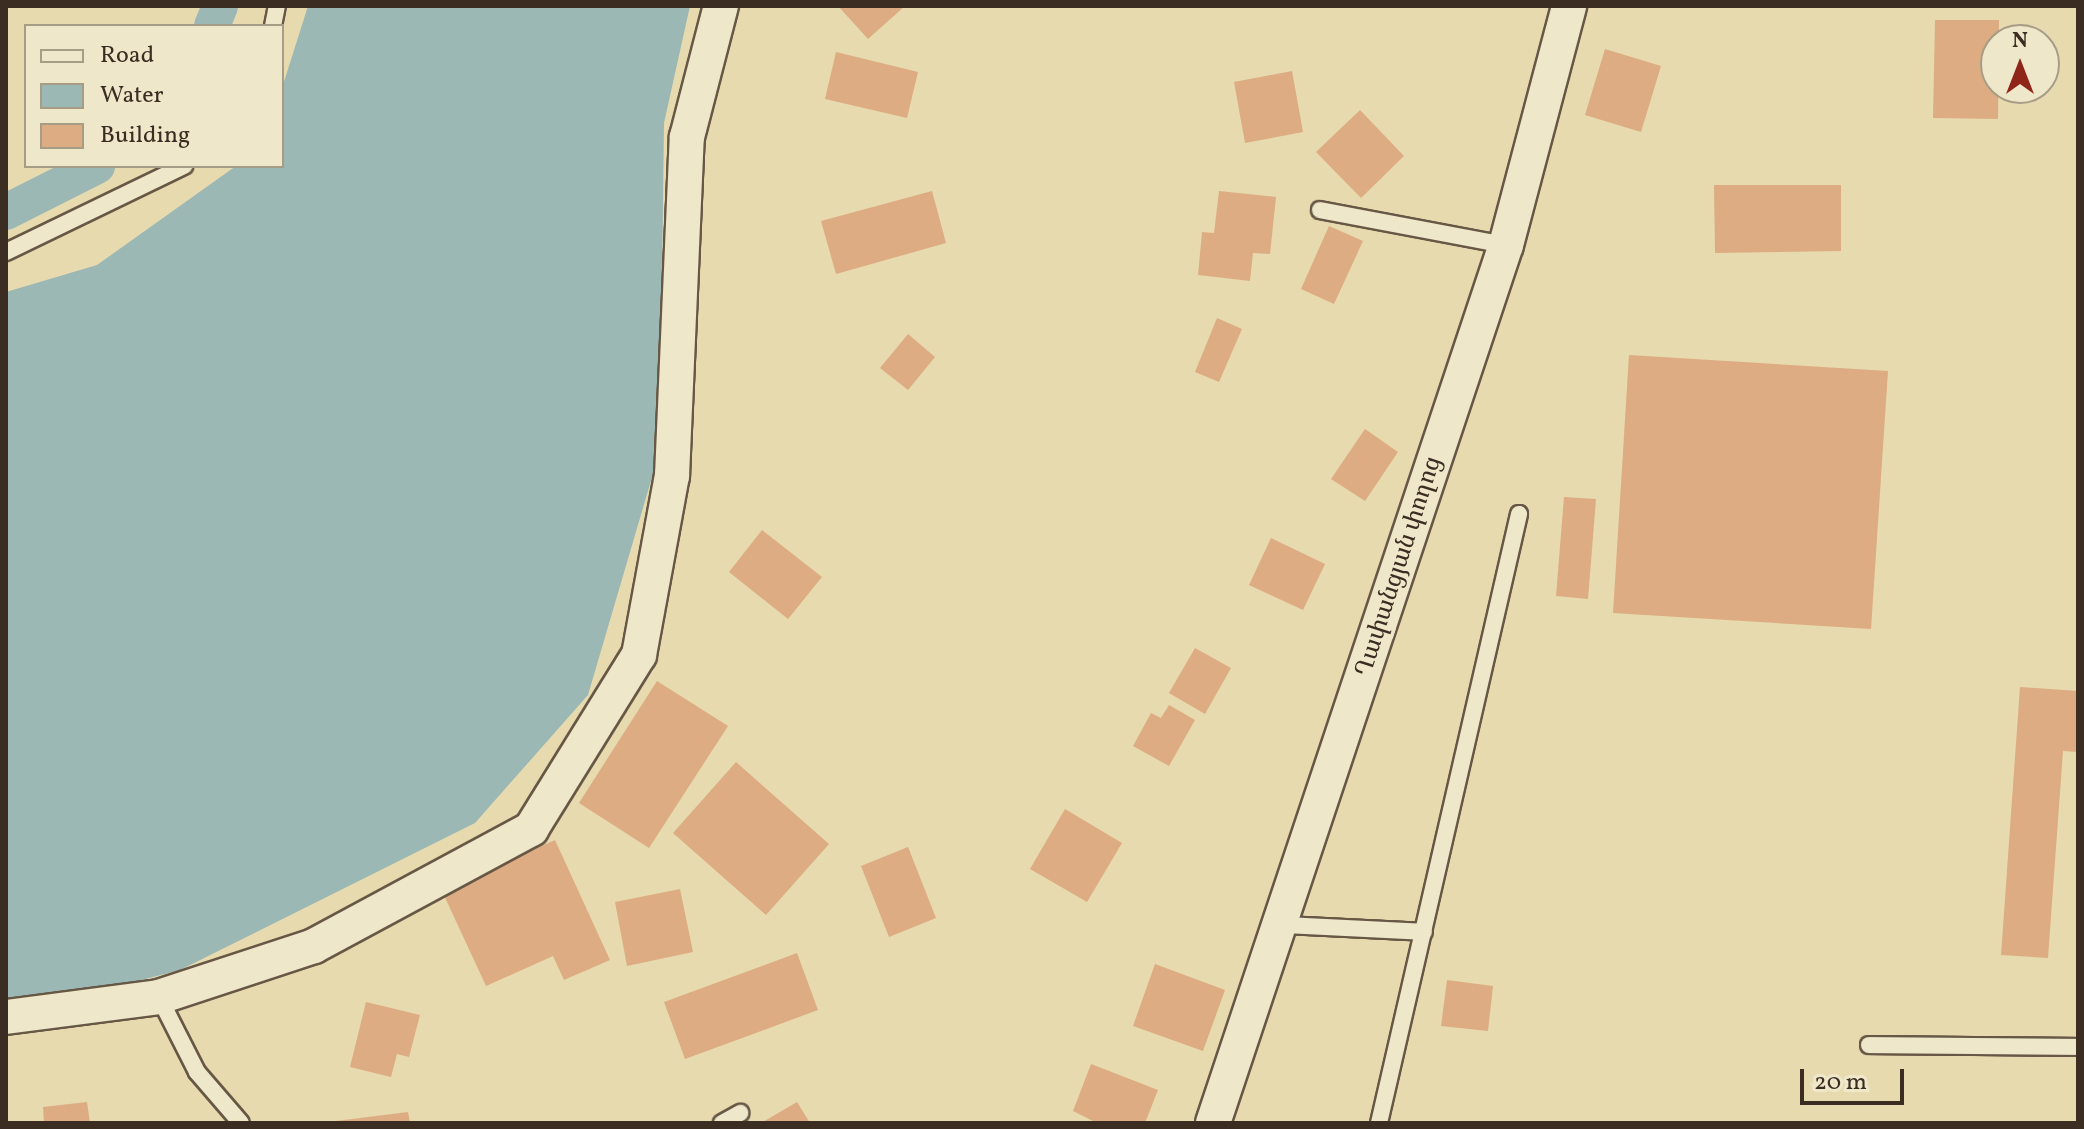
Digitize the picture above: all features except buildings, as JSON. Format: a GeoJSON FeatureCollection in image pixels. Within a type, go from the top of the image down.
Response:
{"type":"FeatureCollection","features":[{"type":"Feature","properties":{"kind":"street"},"geometry":{"type":"LineString","coordinates":[[6,1017],[159,997],[314,946],[531,829],[639,655],[672,476],[687,137],[721,6]]}},
{"type":"Feature","properties":{"kind":"street","name":"Ղափանցյան փողոց"},"geometry":{"type":"LineString","coordinates":[[1213,1123],[1283,925],[1506,245],[1569,6]]}},
{"type":"Feature","properties":{"kind":"lane"},"geometry":{"type":"LineString","coordinates":[[6,252],[180,168]]}},
{"type":"Feature","properties":{"kind":"lane"},"geometry":{"type":"LineString","coordinates":[[1320,210],[1506,245]]}},
{"type":"Feature","properties":{"kind":"lane"},"geometry":{"type":"LineString","coordinates":[[1379,1123],[1519,514]]}},
{"type":"Feature","properties":{"kind":"lane"},"geometry":{"type":"LineString","coordinates":[[1283,925],[1424,932]]}},
{"type":"Feature","properties":{"kind":"lane"},"geometry":{"type":"LineString","coordinates":[[159,997],[197,1072],[241,1123]]}},
{"type":"Feature","properties":{"kind":"lane"},"geometry":{"type":"LineString","coordinates":[[1869,1045],[2078,1047]]}},
{"type":"Feature","properties":{"kind":"lane"},"geometry":{"type":"LineString","coordinates":[[722,1123],[740,1113]]}},
{"type":"Feature","properties":{"kind":"water"},"geometry":{"type":"Polygon","coordinates":[[[308,6],[690,6],[664,123],[660,450],[588,695],[475,823],[180,970],[22,1011],[6,1008],[6,292],[97,265],[233,168],[284,168],[284,82],[308,6]]]}},
{"type":"Feature","properties":{"kind":"waterway"},"geometry":{"type":"LineString","coordinates":[[213,24],[220,6]]}},
{"type":"Feature","properties":{"kind":"waterway"},"geometry":{"type":"LineString","coordinates":[[6,212],[93,168]]}}]}
